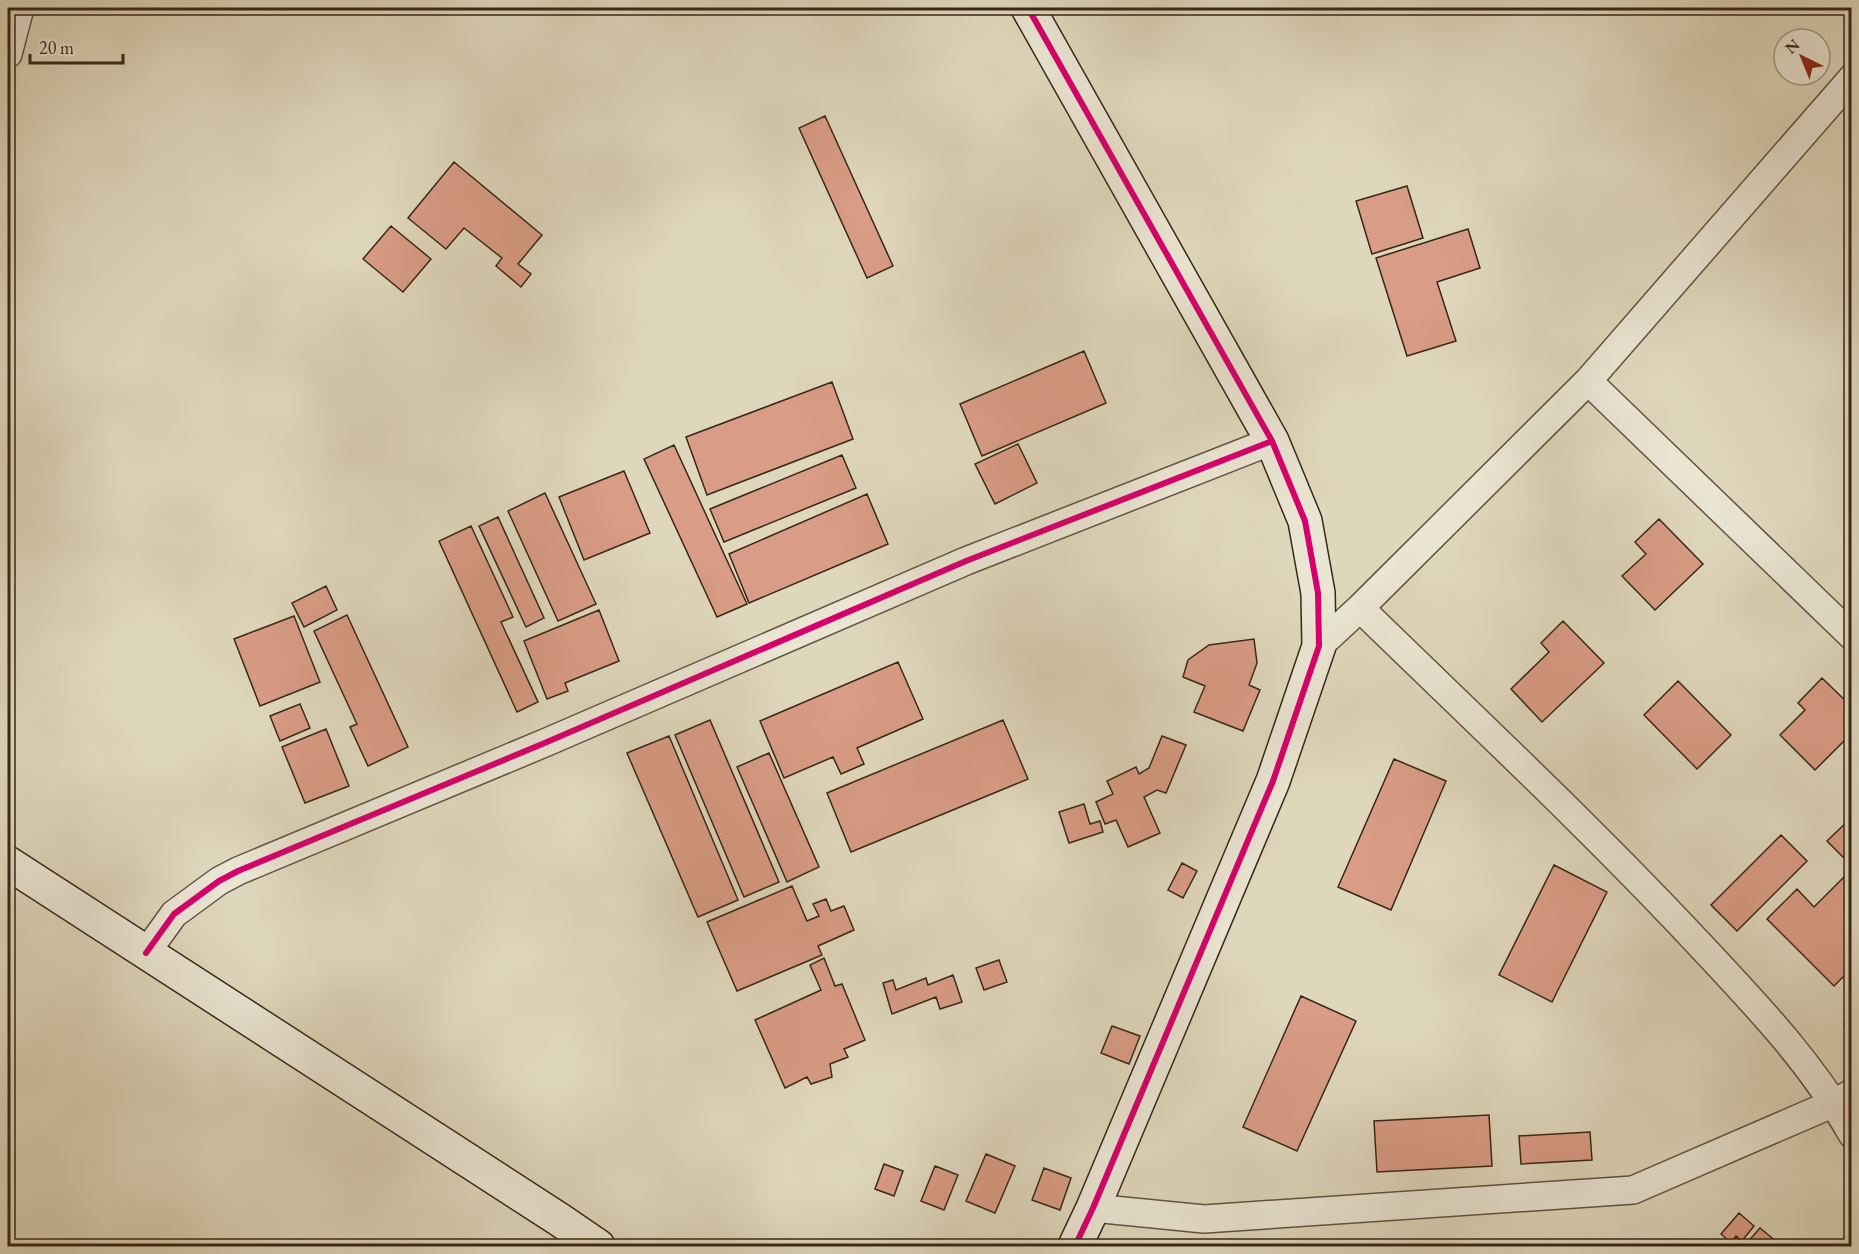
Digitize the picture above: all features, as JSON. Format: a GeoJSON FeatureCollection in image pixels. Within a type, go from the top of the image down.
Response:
{"type":"FeatureCollection","features":[{"type":"Feature","properties":{"kind":"street"},"geometry":{"type":"LineString","coordinates":[[8,54],[20,8]]}},
{"type":"Feature","properties":{"kind":"street"},"geometry":{"type":"LineString","coordinates":[[1028,8],[1272,441],[1305,521],[1318,593],[1319,646],[1273,781],[1075,1246]]}},
{"type":"Feature","properties":{"kind":"street"},"geometry":{"type":"LineString","coordinates":[[1319,646],[1588,381],[1851,78]]}},
{"type":"Feature","properties":{"kind":"street"},"geometry":{"type":"LineString","coordinates":[[1588,381],[1851,636]]}},
{"type":"Feature","properties":{"kind":"street"},"geometry":{"type":"LineString","coordinates":[[147,953],[174,914],[219,881],[238,871],[966,561],[1272,441]]}},
{"type":"Feature","properties":{"kind":"street"},"geometry":{"type":"LineString","coordinates":[[1360,608],[1656,897],[1843,1098],[1851,1134]]}},
{"type":"Feature","properties":{"kind":"street"},"geometry":{"type":"LineString","coordinates":[[8,863],[598,1246]]}},
{"type":"Feature","properties":{"kind":"street"},"geometry":{"type":"LineString","coordinates":[[1093,1208],[1204,1219],[1634,1190],[1843,1098]]}},
{"type":"Feature","properties":{"kind":"building"},"geometry":{"type":"Polygon","coordinates":[[[825,116],[893,266],[867,278],[799,128],[825,116]]]}},
{"type":"Feature","properties":{"kind":"building"},"geometry":{"type":"Polygon","coordinates":[[[454,162],[542,235],[518,264],[531,274],[521,287],[496,266],[502,258],[464,228],[446,249],[408,218],[454,162]]]}},
{"type":"Feature","properties":{"kind":"building"},"geometry":{"type":"Polygon","coordinates":[[[1407,186],[1423,238],[1372,254],[1356,201],[1407,186]]]}},
{"type":"Feature","properties":{"kind":"building"},"geometry":{"type":"Polygon","coordinates":[[[391,226],[431,259],[403,292],[363,259],[391,226]]]}},
{"type":"Feature","properties":{"kind":"building"},"geometry":{"type":"Polygon","coordinates":[[[1468,229],[1480,268],[1437,282],[1456,341],[1407,356],[1376,258],[1468,229]]]}},
{"type":"Feature","properties":{"kind":"building"},"geometry":{"type":"Polygon","coordinates":[[[1084,351],[1106,403],[982,456],[960,404],[1084,351]]]}},
{"type":"Feature","properties":{"kind":"building"},"geometry":{"type":"Polygon","coordinates":[[[832,382],[853,439],[707,495],[686,437],[832,382]]]}},
{"type":"Feature","properties":{"kind":"building"},"geometry":{"type":"Polygon","coordinates":[[[1018,444],[1037,483],[995,504],[975,464],[1018,444]]]}},
{"type":"Feature","properties":{"kind":"building"},"geometry":{"type":"Polygon","coordinates":[[[674,445],[747,604],[717,617],[644,459],[674,445]]]}},
{"type":"Feature","properties":{"kind":"building"},"geometry":{"type":"Polygon","coordinates":[[[842,455],[856,488],[724,542],[710,509],[842,455]]]}},
{"type":"Feature","properties":{"kind":"building"},"geometry":{"type":"Polygon","coordinates":[[[624,471],[650,533],[584,560],[559,497],[624,471]]]}},
{"type":"Feature","properties":{"kind":"building"},"geometry":{"type":"Polygon","coordinates":[[[545,493],[596,604],[558,621],[508,511],[545,493]]]}},
{"type":"Feature","properties":{"kind":"building"},"geometry":{"type":"Polygon","coordinates":[[[867,494],[888,544],[749,603],[729,554],[867,494]]]}},
{"type":"Feature","properties":{"kind":"building"},"geometry":{"type":"Polygon","coordinates":[[[498,517],[544,618],[526,627],[479,526],[498,517]]]}},
{"type":"Feature","properties":{"kind":"building"},"geometry":{"type":"Polygon","coordinates":[[[1659,519],[1703,564],[1655,610],[1622,576],[1646,554],[1635,542],[1659,519]]]}},
{"type":"Feature","properties":{"kind":"building"},"geometry":{"type":"Polygon","coordinates":[[[471,526],[513,617],[501,622],[538,702],[517,712],[439,541],[471,526]]]}},
{"type":"Feature","properties":{"kind":"building"},"geometry":{"type":"Polygon","coordinates":[[[326,586],[337,610],[304,627],[292,603],[326,586]]]}},
{"type":"Feature","properties":{"kind":"building"},"geometry":{"type":"Polygon","coordinates":[[[599,610],[619,661],[565,683],[568,691],[547,699],[524,641],[599,610]]]}},
{"type":"Feature","properties":{"kind":"building"},"geometry":{"type":"Polygon","coordinates":[[[347,615],[408,747],[368,766],[350,727],[357,724],[314,631],[347,615]]]}},
{"type":"Feature","properties":{"kind":"building"},"geometry":{"type":"Polygon","coordinates":[[[294,616],[320,682],[260,706],[234,639],[294,616]]]}},
{"type":"Feature","properties":{"kind":"building"},"geometry":{"type":"Polygon","coordinates":[[[1563,621],[1604,663],[1542,722],[1511,689],[1549,652],[1541,643],[1563,621]]]}},
{"type":"Feature","properties":{"kind":"building"},"geometry":{"type":"Polygon","coordinates":[[[1254,639],[1257,663],[1249,685],[1260,690],[1243,731],[1194,712],[1205,686],[1183,677],[1188,660],[1209,645],[1254,639]]]}},
{"type":"Feature","properties":{"kind":"building"},"geometry":{"type":"Polygon","coordinates":[[[898,662],[923,719],[857,748],[864,764],[841,774],[833,757],[784,778],[760,721],[898,662]]]}},
{"type":"Feature","properties":{"kind":"building"},"geometry":{"type":"Polygon","coordinates":[[[1822,678],[1852,707],[1852,733],[1815,770],[1780,735],[1805,710],[1798,703],[1822,678]]]}},
{"type":"Feature","properties":{"kind":"building"},"geometry":{"type":"Polygon","coordinates":[[[1678,681],[1731,735],[1697,769],[1644,715],[1678,681]]]}},
{"type":"Feature","properties":{"kind":"building"},"geometry":{"type":"Polygon","coordinates":[[[300,704],[310,728],[280,741],[270,716],[300,704]]]}},
{"type":"Feature","properties":{"kind":"building"},"geometry":{"type":"Polygon","coordinates":[[[710,720],[779,882],[744,897],[675,735],[710,720]]]}},
{"type":"Feature","properties":{"kind":"building"},"geometry":{"type":"Polygon","coordinates":[[[1003,720],[1028,779],[851,852],[827,793],[1003,720]]]}},
{"type":"Feature","properties":{"kind":"building"},"geometry":{"type":"Polygon","coordinates":[[[326,729],[349,786],[305,803],[282,747],[326,729]]]}},
{"type":"Feature","properties":{"kind":"building"},"geometry":{"type":"Polygon","coordinates":[[[669,736],[738,900],[698,917],[627,753],[669,736]]]}},
{"type":"Feature","properties":{"kind":"building"},"geometry":{"type":"Polygon","coordinates":[[[1162,736],[1186,745],[1166,793],[1157,790],[1144,797],[1160,833],[1128,847],[1116,820],[1105,824],[1096,802],[1113,794],[1107,781],[1136,767],[1139,774],[1149,768],[1162,736]]]}},
{"type":"Feature","properties":{"kind":"building"},"geometry":{"type":"Polygon","coordinates":[[[769,753],[819,867],[787,882],[737,767],[769,753]]]}},
{"type":"Feature","properties":{"kind":"building"},"geometry":{"type":"Polygon","coordinates":[[[1394,759],[1446,781],[1391,910],[1338,887],[1394,759]]]}},
{"type":"Feature","properties":{"kind":"building"},"geometry":{"type":"Polygon","coordinates":[[[1084,804],[1090,824],[1100,821],[1103,832],[1069,843],[1059,812],[1084,804]]]}},
{"type":"Feature","properties":{"kind":"building"},"geometry":{"type":"Polygon","coordinates":[[[1852,817],[1852,866],[1827,841],[1852,817]]]}},
{"type":"Feature","properties":{"kind":"building"},"geometry":{"type":"Polygon","coordinates":[[[1781,835],[1807,861],[1737,931],[1711,905],[1781,835]]]}},
{"type":"Feature","properties":{"kind":"building"},"geometry":{"type":"Polygon","coordinates":[[[1182,863],[1197,871],[1183,898],[1168,890],[1182,863]]]}},
{"type":"Feature","properties":{"kind":"building"},"geometry":{"type":"Polygon","coordinates":[[[1554,865],[1607,892],[1552,1002],[1499,975],[1554,865]]]}},
{"type":"Feature","properties":{"kind":"building"},"geometry":{"type":"Polygon","coordinates":[[[1847,874],[1852,879],[1852,968],[1834,986],[1767,919],[1797,889],[1814,907],[1847,874]]]}},
{"type":"Feature","properties":{"kind":"building"},"geometry":{"type":"Polygon","coordinates":[[[792,886],[807,921],[819,916],[813,904],[826,899],[831,911],[844,906],[854,930],[818,946],[822,955],[737,991],[707,922],[792,886]]]}},
{"type":"Feature","properties":{"kind":"building"},"geometry":{"type":"Polygon","coordinates":[[[824,958],[835,986],[842,984],[865,1040],[844,1049],[848,1057],[830,1064],[832,1077],[811,1084],[807,1077],[785,1088],[755,1020],[821,990],[810,965],[824,958]]]}},
{"type":"Feature","properties":{"kind":"building"},"geometry":{"type":"Polygon","coordinates":[[[999,960],[1007,982],[984,990],[976,968],[999,960]]]}},
{"type":"Feature","properties":{"kind":"building"},"geometry":{"type":"Polygon","coordinates":[[[953,975],[962,1002],[940,1009],[936,997],[892,1014],[883,983],[893,980],[896,990],[926,978],[928,985],[953,975]]]}},
{"type":"Feature","properties":{"kind":"building"},"geometry":{"type":"Polygon","coordinates":[[[1301,996],[1356,1021],[1297,1151],[1243,1127],[1301,996]]]}},
{"type":"Feature","properties":{"kind":"building"},"geometry":{"type":"Polygon","coordinates":[[[1852,1006],[1852,1040],[1844,1025],[1845,1016],[1852,1006]]]}},
{"type":"Feature","properties":{"kind":"building"},"geometry":{"type":"Polygon","coordinates":[[[1112,1026],[1140,1036],[1129,1064],[1101,1053],[1112,1026]]]}},
{"type":"Feature","properties":{"kind":"building"},"geometry":{"type":"Polygon","coordinates":[[[1489,1115],[1492,1166],[1377,1172],[1374,1121],[1489,1115]]]}},
{"type":"Feature","properties":{"kind":"building"},"geometry":{"type":"Polygon","coordinates":[[[1590,1132],[1592,1160],[1521,1164],[1519,1136],[1590,1132]]]}},
{"type":"Feature","properties":{"kind":"building"},"geometry":{"type":"Polygon","coordinates":[[[986,1154],[1015,1166],[995,1213],[966,1201],[986,1154]]]}},
{"type":"Feature","properties":{"kind":"building"},"geometry":{"type":"Polygon","coordinates":[[[884,1164],[903,1171],[894,1196],[875,1189],[884,1164]]]}},
{"type":"Feature","properties":{"kind":"building"},"geometry":{"type":"Polygon","coordinates":[[[935,1166],[958,1175],[944,1210],[921,1201],[935,1166]]]}},
{"type":"Feature","properties":{"kind":"building"},"geometry":{"type":"Polygon","coordinates":[[[1044,1168],[1071,1178],[1060,1210],[1032,1200],[1044,1168]]]}},
{"type":"Feature","properties":{"kind":"building"},"geometry":{"type":"Polygon","coordinates":[[[1739,1213],[1754,1226],[1742,1241],[1736,1236],[1731,1243],[1721,1234],[1739,1213]]]}},
{"type":"Feature","properties":{"kind":"building"},"geometry":{"type":"Polygon","coordinates":[[[1760,1228],[1782,1246],[1744,1246],[1760,1228]]]}},
{"type":"Feature","properties":{"kind":"cycle path"},"geometry":{"type":"LineString","coordinates":[[1028,8],[1272,441],[1305,521],[1318,593],[1319,646],[1273,781],[1075,1246]]}},
{"type":"Feature","properties":{"kind":"cycle path"},"geometry":{"type":"LineString","coordinates":[[146,953],[174,914],[219,881],[238,871],[547,742],[966,561],[1272,441]]}}]}
